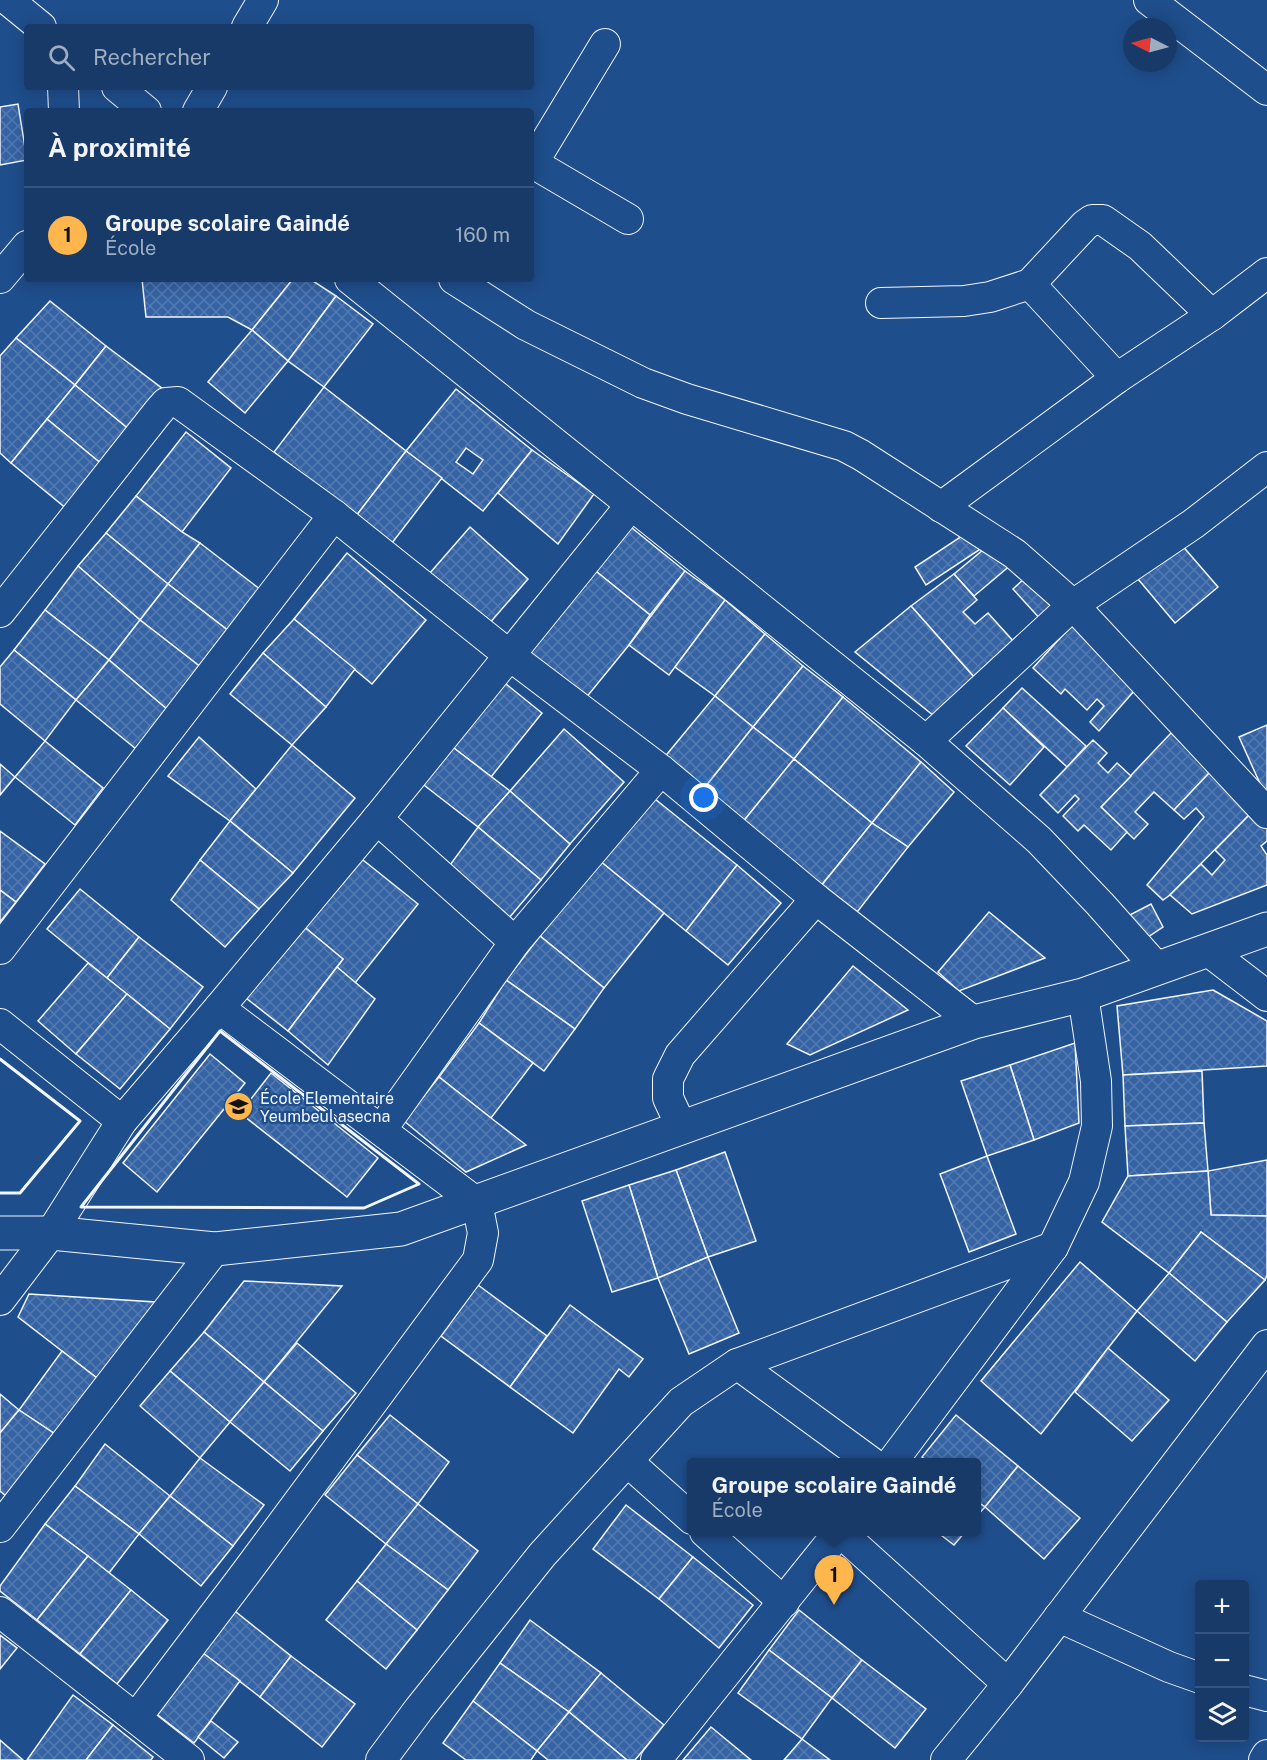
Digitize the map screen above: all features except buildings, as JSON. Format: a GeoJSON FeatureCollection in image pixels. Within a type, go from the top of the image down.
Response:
{"type":"FeatureCollection","features":[{"type":"Feature","properties":{"kind":"main road"},"geometry":{"type":"LineString","coordinates":[[0,1233],[51,1233],[214,1249],[401,1229],[974,1022],[1083,995],[1267,929]]}},
{"type":"Feature","properties":{"kind":"street"},"geometry":{"type":"LineString","coordinates":[[249,24],[263,0]]}},
{"type":"Feature","properties":{"kind":"street"},"geometry":{"type":"LineString","coordinates":[[1149,0],[1267,90]]}},
{"type":"Feature","properties":{"kind":"street"},"geometry":{"type":"LineString","coordinates":[[11,1],[38,24]]}},
{"type":"Feature","properties":{"kind":"street"},"geometry":{"type":"LineString","coordinates":[[534,160],[605,44]]}},
{"type":"Feature","properties":{"kind":"street"},"geometry":{"type":"LineString","coordinates":[[63,90],[64,108]]}},
{"type":"Feature","properties":{"kind":"street"},"geometry":{"type":"LineString","coordinates":[[121,90],[142,108]]}},
{"type":"Feature","properties":{"kind":"street"},"geometry":{"type":"LineString","coordinates":[[200,108],[210,90]]}},
{"type":"Feature","properties":{"kind":"street"},"geometry":{"type":"LineString","coordinates":[[534,164],[628,219]]}},
{"type":"Feature","properties":{"kind":"street"},"geometry":{"type":"LineString","coordinates":[[880,303],[964,301],[990,297],[1030,284],[1085,225],[1092,220],[1103,220],[1149,253],[1212,315]]}},
{"type":"Feature","properties":{"kind":"street"},"geometry":{"type":"LineString","coordinates":[[0,278],[24,250]]}},
{"type":"Feature","properties":{"kind":"street"},"geometry":{"type":"LineString","coordinates":[[941,507],[1117,378],[1212,315],[1267,273]]}},
{"type":"Feature","properties":{"kind":"street"},"geometry":{"type":"LineString","coordinates":[[354,282],[926,741],[1039,840],[1157,968]]}},
{"type":"Feature","properties":{"kind":"street"},"geometry":{"type":"LineString","coordinates":[[462,282],[526,325],[643,382],[687,399],[844,446],[1015,554],[1073,605],[1267,813]]}},
{"type":"Feature","properties":{"kind":"street"},"geometry":{"type":"LineString","coordinates":[[1030,284],[1117,378]]}},
{"type":"Feature","properties":{"kind":"street"},"geometry":{"type":"LineString","coordinates":[[0,612],[166,403],[178,402],[334,515],[509,655],[661,770],[816,899],[974,1022]]}},
{"type":"Feature","properties":{"kind":"street"},"geometry":{"type":"LineString","coordinates":[[926,741],[1073,605],[1193,524],[1267,467]]}},
{"type":"Feature","properties":{"kind":"street"},"geometry":{"type":"LineString","coordinates":[[0,1300],[51,1233],[122,1121],[377,819],[632,505]]}},
{"type":"Feature","properties":{"kind":"street"},"geometry":{"type":"LineString","coordinates":[[0,949],[334,515]]}},
{"type":"Feature","properties":{"kind":"street"},"geometry":{"type":"LineString","coordinates":[[381,1130],[515,942],[661,770]]}},
{"type":"Feature","properties":{"kind":"street"},"geometry":{"type":"LineString","coordinates":[[377,819],[515,942]]}},
{"type":"Feature","properties":{"kind":"street"},"geometry":{"type":"LineString","coordinates":[[682,1128],[668,1098],[668,1079],[680,1055],[816,899]]}},
{"type":"Feature","properties":{"kind":"street"},"geometry":{"type":"LineString","coordinates":[[1207,950],[1267,996]]}},
{"type":"Feature","properties":{"kind":"street"},"geometry":{"type":"LineString","coordinates":[[895,1458],[1053,1247],[1084,1182],[1097,1126],[1096,1081],[1083,995]]}},
{"type":"Feature","properties":{"kind":"street"},"geometry":{"type":"LineString","coordinates":[[136,1718],[478,1260],[483,1233],[477,1203],[219,1008]]}},
{"type":"Feature","properties":{"kind":"street"},"geometry":{"type":"LineString","coordinates":[[0,1024],[122,1121]]}},
{"type":"Feature","properties":{"kind":"street"},"geometry":{"type":"LineString","coordinates":[[381,1760],[542,1555],[681,1402],[737,1364],[1053,1247]]}},
{"type":"Feature","properties":{"kind":"street"},"geometry":{"type":"LineString","coordinates":[[0,1527],[214,1249]]}},
{"type":"Feature","properties":{"kind":"street"},"geometry":{"type":"LineString","coordinates":[[946,1760],[1008,1684],[1267,1345]]}},
{"type":"Feature","properties":{"kind":"street"},"geometry":{"type":"LineString","coordinates":[[737,1364],[866,1458]]}},
{"type":"Feature","properties":{"kind":"street"},"geometry":{"type":"LineString","coordinates":[[628,1462],[687,1515]]}},
{"type":"Feature","properties":{"kind":"street"},"geometry":{"type":"LineString","coordinates":[[710,1536],[784,1602]]}},
{"type":"Feature","properties":{"kind":"street"},"geometry":{"type":"LineString","coordinates":[[656,1760],[836,1536]]}},
{"type":"Feature","properties":{"kind":"street"},"geometry":{"type":"LineString","coordinates":[[843,1536],[1008,1684]]}},
{"type":"Feature","properties":{"kind":"street"},"geometry":{"type":"LineString","coordinates":[[0,1612],[189,1760]]}},
{"type":"Feature","properties":{"kind":"street"},"geometry":{"type":"LineString","coordinates":[[1059,1617],[1169,1667],[1195,1676]]}},
{"type":"Feature","properties":{"kind":"street"},"geometry":{"type":"LineString","coordinates":[[1249,1691],[1267,1696]]}},
{"type":"Feature","properties":{"kind":"street"},"geometry":{"type":"LineString","coordinates":[[1264,1760],[1267,1755]]}},
{"type":"Feature","properties":{"kind":"wall"},"geometry":{"type":"LineString","coordinates":[[220,1031],[419,1184],[364,1208],[81,1207],[220,1031]]}},
{"type":"Feature","properties":{"kind":"wall"},"geometry":{"type":"LineString","coordinates":[[0,1059],[80,1121],[20,1193],[0,1193]]}},
{"type":"Feature","properties":{"kind":"place","name":"École Elementaire Yeumbeul asecna"},"geometry":{"type":"Point","coordinates":[239,1107]}},
{"type":"Feature","properties":{"kind":"place","name":"Groupe scolaire Gaindé"},"geometry":{"type":"Point","coordinates":[834,1605]}}]}
